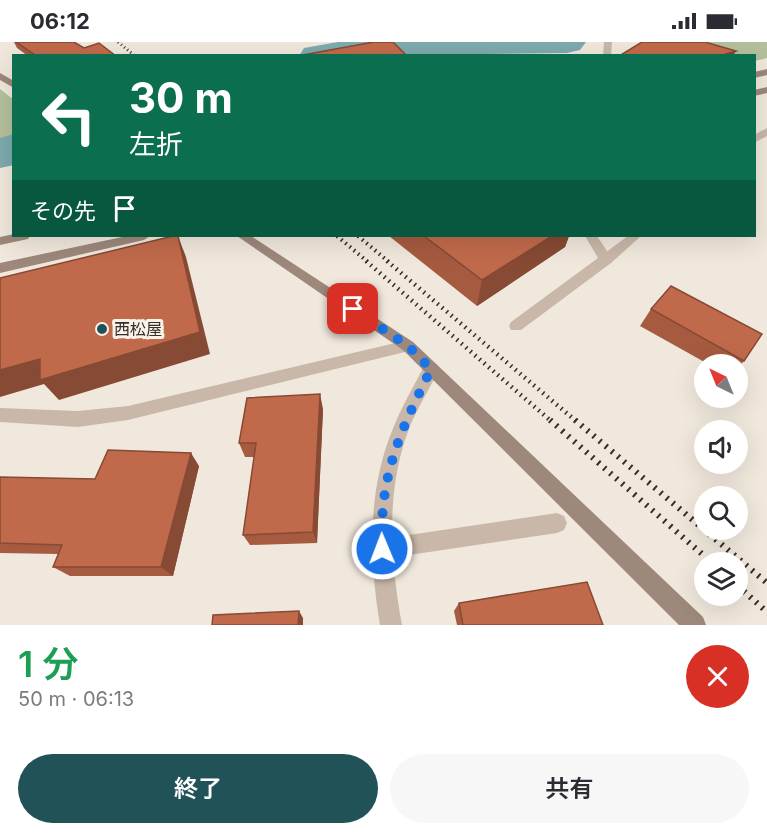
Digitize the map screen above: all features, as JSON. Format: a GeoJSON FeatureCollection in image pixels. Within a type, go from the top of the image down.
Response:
{"type":"FeatureCollection","features":[{"type":"Feature","properties":{"kind":"street"},"geometry":{"type":"LineString","coordinates":[[0,241],[19,237]]}},
{"type":"Feature","properties":{"kind":"street"},"geometry":{"type":"LineString","coordinates":[[0,268],[140,237]]}},
{"type":"Feature","properties":{"kind":"street"},"geometry":{"type":"LineString","coordinates":[[244,237],[408,346],[694,625]]}},
{"type":"Feature","properties":{"kind":"street"},"geometry":{"type":"LineString","coordinates":[[592,237],[606,260]]}},
{"type":"Feature","properties":{"kind":"street"},"geometry":{"type":"LineString","coordinates":[[516,326],[634,237]]}},
{"type":"Feature","properties":{"kind":"street"},"geometry":{"type":"LineString","coordinates":[[0,415],[78,419],[128,413],[408,346]]}},
{"type":"Feature","properties":{"kind":"street"},"geometry":{"type":"LineString","coordinates":[[391,625],[383,586],[381,523],[388,472],[402,428],[431,369]]}},
{"type":"Feature","properties":{"kind":"street"},"geometry":{"type":"LineString","coordinates":[[382,549],[556,523]]}},
{"type":"Feature","properties":{"kind":"green space"},"geometry":{"type":"Polygon","coordinates":[[[767,42],[767,58],[756,61],[756,54],[685,54],[655,45],[767,42]]]}},
{"type":"Feature","properties":{"kind":"green space"},"geometry":{"type":"Polygon","coordinates":[[[0,89],[12,98],[12,142],[0,146],[0,89]]]}},
{"type":"Feature","properties":{"kind":"building"},"geometry":{"type":"Polygon","coordinates":[[[16,42],[74,42],[84,48],[99,43],[113,54],[34,54],[16,42]]]}},
{"type":"Feature","properties":{"kind":"building"},"geometry":{"type":"Polygon","coordinates":[[[374,42],[393,42],[405,54],[308,54],[374,42]]]}},
{"type":"Feature","properties":{"kind":"building"},"geometry":{"type":"Polygon","coordinates":[[[642,42],[705,42],[736,51],[726,54],[622,54],[642,42]]]}},
{"type":"Feature","properties":{"kind":"building","name":"西松屋"},"geometry":{"type":"Polygon","coordinates":[[[169,237],[178,237],[200,332],[40,380],[40,359],[0,370],[0,278],[169,237]]]}},
{"type":"Feature","properties":{"kind":"building"},"geometry":{"type":"Polygon","coordinates":[[[425,237],[550,237],[482,280],[425,237]]]}},
{"type":"Feature","properties":{"kind":"building"},"geometry":{"type":"Polygon","coordinates":[[[671,286],[762,334],[748,355],[731,354],[651,309],[671,286]]]}},
{"type":"Feature","properties":{"kind":"building"},"geometry":{"type":"Polygon","coordinates":[[[320,394],[313,532],[243,535],[256,443],[239,443],[247,398],[320,394]]]}},
{"type":"Feature","properties":{"kind":"building"},"geometry":{"type":"Polygon","coordinates":[[[108,450],[191,453],[161,567],[53,567],[62,545],[0,543],[0,477],[95,479],[108,450]]]}},
{"type":"Feature","properties":{"kind":"building"},"geometry":{"type":"Polygon","coordinates":[[[587,582],[603,625],[463,625],[459,603],[587,582]]]}},
{"type":"Feature","properties":{"kind":"building"},"geometry":{"type":"Polygon","coordinates":[[[299,611],[298,625],[212,625],[213,615],[299,611]]]}},
{"type":"Feature","properties":{"kind":"waterway"},"geometry":{"type":"LineString","coordinates":[[335,54],[378,49],[567,42]]}},
{"type":"Feature","properties":{"kind":"waterway"},"geometry":{"type":"LineString","coordinates":[[0,153],[12,150]]}},
{"type":"Feature","properties":{"kind":"railway"},"geometry":{"type":"LineString","coordinates":[[118,42],[133,54]]}},
{"type":"Feature","properties":{"kind":"railway"},"geometry":{"type":"LineString","coordinates":[[338,237],[368,262]]}},
{"type":"Feature","properties":{"kind":"railway"},"geometry":{"type":"LineString","coordinates":[[359,237],[389,262]]}},
{"type":"Feature","properties":{"kind":"railway"},"geometry":{"type":"LineString","coordinates":[[366,261],[551,421]]}},
{"type":"Feature","properties":{"kind":"railway"},"geometry":{"type":"LineString","coordinates":[[387,261],[576,421]]}},
{"type":"Feature","properties":{"kind":"railway"},"geometry":{"type":"LineString","coordinates":[[550,420],[700,552]]}},
{"type":"Feature","properties":{"kind":"railway"},"geometry":{"type":"LineString","coordinates":[[575,420],[767,583]]}},
{"type":"Feature","properties":{"kind":"railway"},"geometry":{"type":"LineString","coordinates":[[748,595],[767,612]]}},
{"type":"Feature","properties":{"kind":"place","name":"西松屋"},"geometry":{"type":"Point","coordinates":[102,329]}},
{"type":"Feature","properties":{"kind":"route"},"geometry":{"type":"LineString","coordinates":[[353,309],[408,346],[431,369],[402,428],[388,472],[381,523],[382,549]]}}]}
